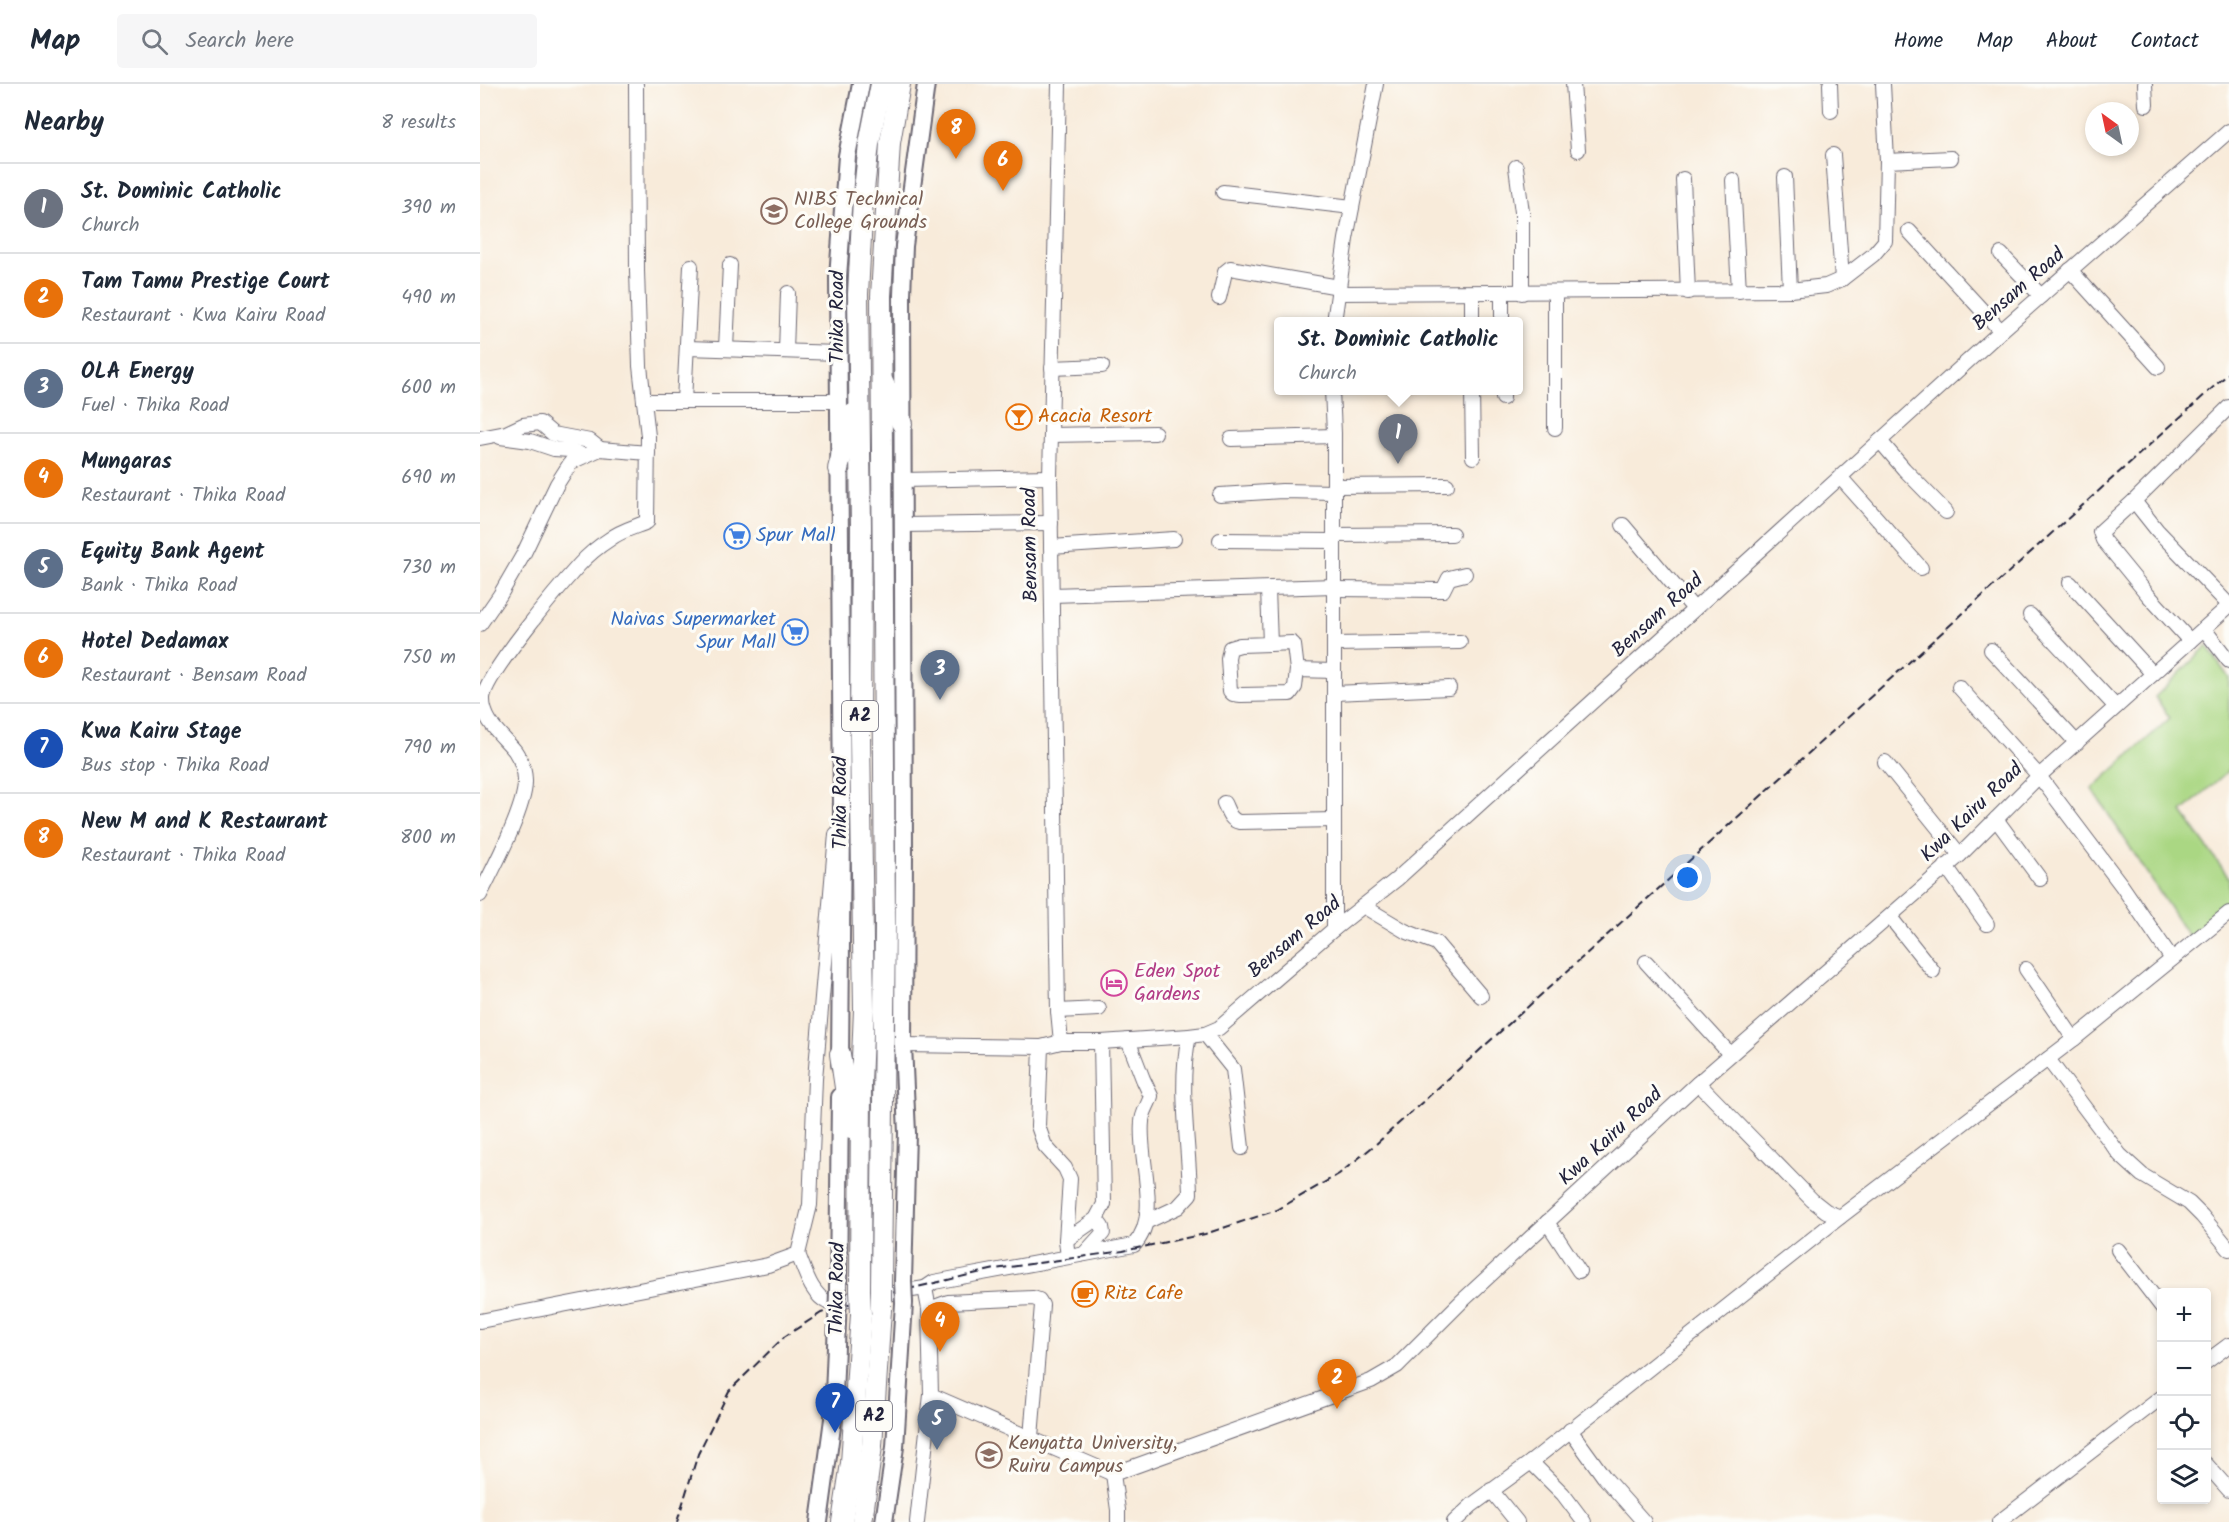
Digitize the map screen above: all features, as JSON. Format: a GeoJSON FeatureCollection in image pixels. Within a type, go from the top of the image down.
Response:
{"type":"FeatureCollection","features":[{"type":"Feature","properties":{"kind":"highway","name":"Thika Road"},"geometry":{"type":"LineString","coordinates":[[842,1522],[851,1463],[861,1314],[860,1193],[864,1009],[860,736],[859,284],[863,199],[869,144],[881,84]]}},
{"type":"Feature","properties":{"kind":"highway","name":"A2"},"geometry":{"type":"LineString","coordinates":[[862,1522],[872,1446],[881,1310],[885,924],[882,246],[890,143],[900,84]]}},
{"type":"Feature","properties":{"kind":"highway"},"geometry":{"type":"LineString","coordinates":[[881,377],[902,424]]}},
{"type":"Feature","properties":{"kind":"highway"},"geometry":{"type":"LineString","coordinates":[[838,469],[860,390]]}},
{"type":"Feature","properties":{"kind":"highway"},"geometry":{"type":"LineString","coordinates":[[840,1054],[860,1193]]}},
{"type":"Feature","properties":{"kind":"main road","name":"Thika Road"},"geometry":{"type":"LineString","coordinates":[[819,1522],[833,1419],[837,1322],[842,815],[838,277],[847,156],[861,84]]}},
{"type":"Feature","properties":{"kind":"main road"},"geometry":{"type":"LineString","coordinates":[[884,1522],[895,1447],[904,1303],[907,1133],[903,1045],[902,295],[904,246],[926,84]]}},
{"type":"Feature","properties":{"kind":"street"},"geometry":{"type":"LineString","coordinates":[[480,895],[502,851],[522,800],[525,782],[523,767],[516,753],[491,724],[482,708],[487,683],[507,654],[579,564],[611,537],[647,522],[648,453],[640,366],[636,260],[636,84]]}},
{"type":"Feature","properties":{"kind":"street","name":"Bensam Road"},"geometry":{"type":"LineString","coordinates":[[1059,84],[1050,477],[1058,1011],[1061,1042],[1101,1042],[1189,1036],[1205,1034],[1219,1028],[1334,929],[1406,871],[2001,331],[2229,131]]}},
{"type":"Feature","properties":{"kind":"street"},"geometry":{"type":"LineString","coordinates":[[1335,317],[1352,207],[1376,84]]}},
{"type":"Feature","properties":{"kind":"street"},"geometry":{"type":"LineString","coordinates":[[1573,84],[1578,150]]}},
{"type":"Feature","properties":{"kind":"street"},"geometry":{"type":"LineString","coordinates":[[1830,84],[1831,111]]}},
{"type":"Feature","properties":{"kind":"street"},"geometry":{"type":"LineString","coordinates":[[1219,298],[1225,272],[1230,268],[1338,290],[1472,293],[1688,292],[1790,290],[1826,286],[1842,279],[1873,255],[1885,241],[1887,161],[1883,84]]}},
{"type":"Feature","properties":{"kind":"street"},"geometry":{"type":"LineString","coordinates":[[2145,84],[2146,105]]}},
{"type":"Feature","properties":{"kind":"street"},"geometry":{"type":"LineString","coordinates":[[1833,155],[1842,279]]}},
{"type":"Feature","properties":{"kind":"street"},"geometry":{"type":"LineString","coordinates":[[1887,161],[1951,158]]}},
{"type":"Feature","properties":{"kind":"street"},"geometry":{"type":"LineString","coordinates":[[1516,167],[1522,212],[1522,293]]}},
{"type":"Feature","properties":{"kind":"street"},"geometry":{"type":"LineString","coordinates":[[1785,177],[1790,290]]}},
{"type":"Feature","properties":{"kind":"street"},"geometry":{"type":"LineString","coordinates":[[1683,179],[1688,292]]}},
{"type":"Feature","properties":{"kind":"street"},"geometry":{"type":"LineString","coordinates":[[1733,180],[1739,291]]}},
{"type":"Feature","properties":{"kind":"street"},"geometry":{"type":"LineString","coordinates":[[1223,192],[1352,207]]}},
{"type":"Feature","properties":{"kind":"street"},"geometry":{"type":"LineString","coordinates":[[1909,231],[2001,331]]}},
{"type":"Feature","properties":{"kind":"street"},"geometry":{"type":"LineString","coordinates":[[2001,254],[2041,296]]}},
{"type":"Feature","properties":{"kind":"street"},"geometry":{"type":"LineString","coordinates":[[726,348],[730,265]]}},
{"type":"Feature","properties":{"kind":"street"},"geometry":{"type":"LineString","coordinates":[[684,401],[691,266]]}},
{"type":"Feature","properties":{"kind":"street"},"geometry":{"type":"LineString","coordinates":[[2070,270],[2158,367]]}},
{"type":"Feature","properties":{"kind":"street"},"geometry":{"type":"LineString","coordinates":[[1555,292],[1555,428]]}},
{"type":"Feature","properties":{"kind":"street"},"geometry":{"type":"LineString","coordinates":[[786,351],[788,293]]}},
{"type":"Feature","properties":{"kind":"street"},"geometry":{"type":"LineString","coordinates":[[1472,293],[1472,317]]}},
{"type":"Feature","properties":{"kind":"street"},"geometry":{"type":"LineString","coordinates":[[1502,293],[1502,317]]}},
{"type":"Feature","properties":{"kind":"street"},"geometry":{"type":"LineString","coordinates":[[687,348],[838,353]]}},
{"type":"Feature","properties":{"kind":"street"},"geometry":{"type":"LineString","coordinates":[[1052,368],[1102,366]]}},
{"type":"Feature","properties":{"kind":"street"},"geometry":{"type":"LineString","coordinates":[[1332,395],[1334,929]]}},
{"type":"Feature","properties":{"kind":"street"},"geometry":{"type":"LineString","coordinates":[[1472,395],[1473,458]]}},
{"type":"Feature","properties":{"kind":"street"},"geometry":{"type":"LineString","coordinates":[[644,401],[838,401]]}},
{"type":"Feature","properties":{"kind":"street"},"geometry":{"type":"LineString","coordinates":[[2190,641],[2148,595],[2100,535],[2100,532],[2229,407]]}},
{"type":"Feature","properties":{"kind":"street"},"geometry":{"type":"LineString","coordinates":[[480,438],[506,434],[523,425],[540,423],[553,434],[590,441],[600,449]]}},
{"type":"Feature","properties":{"kind":"street"},"geometry":{"type":"LineString","coordinates":[[1051,435],[1155,433]]}},
{"type":"Feature","properties":{"kind":"street"},"geometry":{"type":"LineString","coordinates":[[495,436],[530,441],[554,449],[570,450],[585,456]]}},
{"type":"Feature","properties":{"kind":"street"},"geometry":{"type":"LineString","coordinates":[[1231,439],[1334,436]]}},
{"type":"Feature","properties":{"kind":"street"},"geometry":{"type":"LineString","coordinates":[[1880,441],[1946,512]]}},
{"type":"Feature","properties":{"kind":"street"},"geometry":{"type":"LineString","coordinates":[[480,624],[523,555],[557,484],[571,462],[600,449],[648,453]]}},
{"type":"Feature","properties":{"kind":"street"},"geometry":{"type":"LineString","coordinates":[[903,480],[1050,477]]}},
{"type":"Feature","properties":{"kind":"street"},"geometry":{"type":"LineString","coordinates":[[1840,477],[1921,568]]}},
{"type":"Feature","properties":{"kind":"street"},"geometry":{"type":"LineString","coordinates":[[1220,495],[1447,485]]}},
{"type":"Feature","properties":{"kind":"street"},"geometry":{"type":"LineString","coordinates":[[2134,501],[2157,530],[2229,606]]}},
{"type":"Feature","properties":{"kind":"street"},"geometry":{"type":"LineString","coordinates":[[902,525],[1051,523]]}},
{"type":"Feature","properties":{"kind":"street"},"geometry":{"type":"LineString","coordinates":[[1623,525],[1694,609]]}},
{"type":"Feature","properties":{"kind":"street"},"geometry":{"type":"LineString","coordinates":[[1220,540],[1452,534]]}},
{"type":"Feature","properties":{"kind":"street"},"geometry":{"type":"LineString","coordinates":[[1051,547],[1174,539]]}},
{"type":"Feature","properties":{"kind":"street"},"geometry":{"type":"LineString","coordinates":[[1052,595],[1334,588],[1443,590],[1449,578],[1465,574]]}},
{"type":"Feature","properties":{"kind":"street"},"geometry":{"type":"LineString","coordinates":[[2070,583],[2153,674]]}},
{"type":"Feature","properties":{"kind":"street"},"geometry":{"type":"LineString","coordinates":[[1268,589],[1270,644]]}},
{"type":"Feature","properties":{"kind":"street","name":"Kwa Kairu Road"},"geometry":{"type":"LineString","coordinates":[[1113,1474],[1371,1381],[1396,1366],[1461,1302],[1698,1083],[1960,855],[2039,777],[2229,606]]}},
{"type":"Feature","properties":{"kind":"street"},"geometry":{"type":"LineString","coordinates":[[2030,615],[2116,707]]}},
{"type":"Feature","properties":{"kind":"street"},"geometry":{"type":"LineString","coordinates":[[2204,629],[2229,661]]}},
{"type":"Feature","properties":{"kind":"street"},"geometry":{"type":"LineString","coordinates":[[1334,644],[1460,642]]}},
{"type":"Feature","properties":{"kind":"street"},"geometry":{"type":"LineString","coordinates":[[1292,643],[1296,648],[1295,687],[1290,694],[1241,696],[1233,694],[1230,691],[1228,653],[1230,648],[1240,645],[1270,644],[1292,643]]}},
{"type":"Feature","properties":{"kind":"street"},"geometry":{"type":"LineString","coordinates":[[1991,650],[2077,743]]}},
{"type":"Feature","properties":{"kind":"street"},"geometry":{"type":"LineString","coordinates":[[1297,670],[1334,671]]}},
{"type":"Feature","properties":{"kind":"street"},"geometry":{"type":"LineString","coordinates":[[1959,687],[2039,777],[2122,886],[2172,959]]}},
{"type":"Feature","properties":{"kind":"street"},"geometry":{"type":"LineString","coordinates":[[1334,693],[1449,688]]}},
{"type":"Feature","properties":{"kind":"street"},"geometry":{"type":"LineString","coordinates":[[1884,762],[1960,855]]}},
{"type":"Feature","properties":{"kind":"street"},"geometry":{"type":"LineString","coordinates":[[1224,803],[1234,821],[1239,822],[1334,820]]}},
{"type":"Feature","properties":{"kind":"street"},"geometry":{"type":"LineString","coordinates":[[842,815],[836,835],[829,902],[815,1079],[810,1205],[798,1254],[814,1290],[821,1298],[829,1303],[926,1288],[934,1282],[1134,1245],[1143,1233],[1148,1213],[1142,1121],[1152,1097],[1128,1040]]}},
{"type":"Feature","properties":{"kind":"street"},"geometry":{"type":"LineString","coordinates":[[1996,819],[2040,879]]}},
{"type":"Feature","properties":{"kind":"street"},"geometry":{"type":"LineString","coordinates":[[1946,866],[1987,924]]}},
{"type":"Feature","properties":{"kind":"street"},"geometry":{"type":"LineString","coordinates":[[1363,906],[1405,931],[1431,939],[1481,996]]}},
{"type":"Feature","properties":{"kind":"street"},"geometry":{"type":"LineString","coordinates":[[1454,1522],[1491,1490],[1531,1462],[1840,1217],[2074,1039],[2229,913]]}},
{"type":"Feature","properties":{"kind":"street"},"geometry":{"type":"LineString","coordinates":[[1890,917],[1933,971]]}},
{"type":"Feature","properties":{"kind":"street"},"geometry":{"type":"LineString","coordinates":[[1646,962],[1730,1054]]}},
{"type":"Feature","properties":{"kind":"street"},"geometry":{"type":"LineString","coordinates":[[2026,969],[2074,1039]]}},
{"type":"Feature","properties":{"kind":"street"},"geometry":{"type":"LineString","coordinates":[[1058,1011],[1099,1009]]}},
{"type":"Feature","properties":{"kind":"street"},"geometry":{"type":"LineString","coordinates":[[1205,1034],[1233,1069],[1242,1148]]}},
{"type":"Feature","properties":{"kind":"street"},"geometry":{"type":"LineString","coordinates":[[1146,1222],[1178,1207],[1190,1194],[1184,1089],[1189,1036]]}},
{"type":"Feature","properties":{"kind":"street"},"geometry":{"type":"LineString","coordinates":[[903,1045],[1041,1047],[1061,1042]]}},
{"type":"Feature","properties":{"kind":"street"},"geometry":{"type":"LineString","coordinates":[[1066,1240],[1096,1219],[1104,1204],[1101,1042]]}},
{"type":"Feature","properties":{"kind":"street"},"geometry":{"type":"LineString","coordinates":[[1041,1047],[1038,1126],[1045,1146],[1065,1168],[1070,1179],[1066,1240],[1068,1257]]}},
{"type":"Feature","properties":{"kind":"street"},"geometry":{"type":"LineString","coordinates":[[2048,1059],[2120,1155],[2142,1175],[2188,1203],[2202,1216],[2229,1249]]}},
{"type":"Feature","properties":{"kind":"street"},"geometry":{"type":"LineString","coordinates":[[1698,1083],[1812,1200],[1826,1211],[1840,1217]]}},
{"type":"Feature","properties":{"kind":"street"},"geometry":{"type":"LineString","coordinates":[[1084,1254],[1103,1233],[1096,1219]]}},
{"type":"Feature","properties":{"kind":"street"},"geometry":{"type":"LineString","coordinates":[[1547,1222],[1579,1270]]}},
{"type":"Feature","properties":{"kind":"street"},"geometry":{"type":"LineString","coordinates":[[2118,1250],[2157,1301]]}},
{"type":"Feature","properties":{"kind":"street"},"geometry":{"type":"LineString","coordinates":[[480,1321],[768,1265],[798,1254]]}},
{"type":"Feature","properties":{"kind":"street"},"geometry":{"type":"LineString","coordinates":[[917,1522],[931,1395],[926,1288]]}},
{"type":"Feature","properties":{"kind":"street"},"geometry":{"type":"LineString","coordinates":[[928,1309],[948,1302],[1033,1298],[1039,1300],[1042,1305],[1031,1437]]}},
{"type":"Feature","properties":{"kind":"street"},"geometry":{"type":"LineString","coordinates":[[2211,1358],[2229,1345]]}},
{"type":"Feature","properties":{"kind":"street"},"geometry":{"type":"LineString","coordinates":[[931,1395],[1113,1474],[1118,1522]]}},
{"type":"Feature","properties":{"kind":"street"},"geometry":{"type":"LineString","coordinates":[[1999,1522],[2157,1404]]}},
{"type":"Feature","properties":{"kind":"street"},"geometry":{"type":"LineString","coordinates":[[1570,1430],[1604,1477],[1644,1522]]}},
{"type":"Feature","properties":{"kind":"street"},"geometry":{"type":"LineString","coordinates":[[1531,1462],[1563,1494],[1584,1522]]}},
{"type":"Feature","properties":{"kind":"street"},"geometry":{"type":"LineString","coordinates":[[2211,1470],[2229,1490]]}},
{"type":"Feature","properties":{"kind":"street"},"geometry":{"type":"LineString","coordinates":[[1491,1490],[1517,1522]]}},
{"type":"Feature","properties":{"kind":"green space"},"geometry":{"type":"Polygon","coordinates":[[[2207,646],[2229,678],[2229,770],[2182,812],[2229,878],[2229,906],[2190,939],[2092,789],[2170,718],[2155,697],[2207,646]]]}},
{"type":"Feature","properties":{"kind":"railway"},"geometry":{"type":"LineString","coordinates":[[677,1522],[698,1454],[729,1391],[784,1337],[821,1313],[861,1300],[995,1269],[1123,1251],[1205,1234],[1277,1210],[1339,1174],[1376,1144],[2229,373]]}},
{"type":"Feature","properties":{"kind":"place","name":"New M and K Restaurant"},"geometry":{"type":"Point","coordinates":[956,159]}},
{"type":"Feature","properties":{"kind":"place","name":"Hotel Dedamax"},"geometry":{"type":"Point","coordinates":[1003,191]}},
{"type":"Feature","properties":{"kind":"place","name":"NIBS Technical College Grounds"},"geometry":{"type":"Point","coordinates":[774,211]}},
{"type":"Feature","properties":{"kind":"place","name":"Acacia Resort"},"geometry":{"type":"Point","coordinates":[1019,417]}},
{"type":"Feature","properties":{"kind":"place","name":"St. Dominic Catholic"},"geometry":{"type":"Point","coordinates":[1398,464]}},
{"type":"Feature","properties":{"kind":"place","name":"Spur Mall"},"geometry":{"type":"Point","coordinates":[737,536]}},
{"type":"Feature","properties":{"kind":"place","name":"Naivas Supermarket Spur Mall"},"geometry":{"type":"Point","coordinates":[795,632]}},
{"type":"Feature","properties":{"kind":"place","name":"OLA Energy"},"geometry":{"type":"Point","coordinates":[940,700]}},
{"type":"Feature","properties":{"kind":"place","name":"Eden Spot Gardens"},"geometry":{"type":"Point","coordinates":[1114,983]}},
{"type":"Feature","properties":{"kind":"place","name":"Ritz Cafe"},"geometry":{"type":"Point","coordinates":[1085,1294]}},
{"type":"Feature","properties":{"kind":"place","name":"Mungaras"},"geometry":{"type":"Point","coordinates":[940,1352]}},
{"type":"Feature","properties":{"kind":"place","name":"Tam Tamu Prestige Court"},"geometry":{"type":"Point","coordinates":[1337,1409]}},
{"type":"Feature","properties":{"kind":"place","name":"Kwa Kairu Stage"},"geometry":{"type":"Point","coordinates":[835,1433]}},
{"type":"Feature","properties":{"kind":"place","name":"Equity Bank Agent"},"geometry":{"type":"Point","coordinates":[937,1450]}},
{"type":"Feature","properties":{"kind":"place","name":"Kenyatta University, Ruiru Campus"},"geometry":{"type":"Point","coordinates":[989,1455]}}]}
